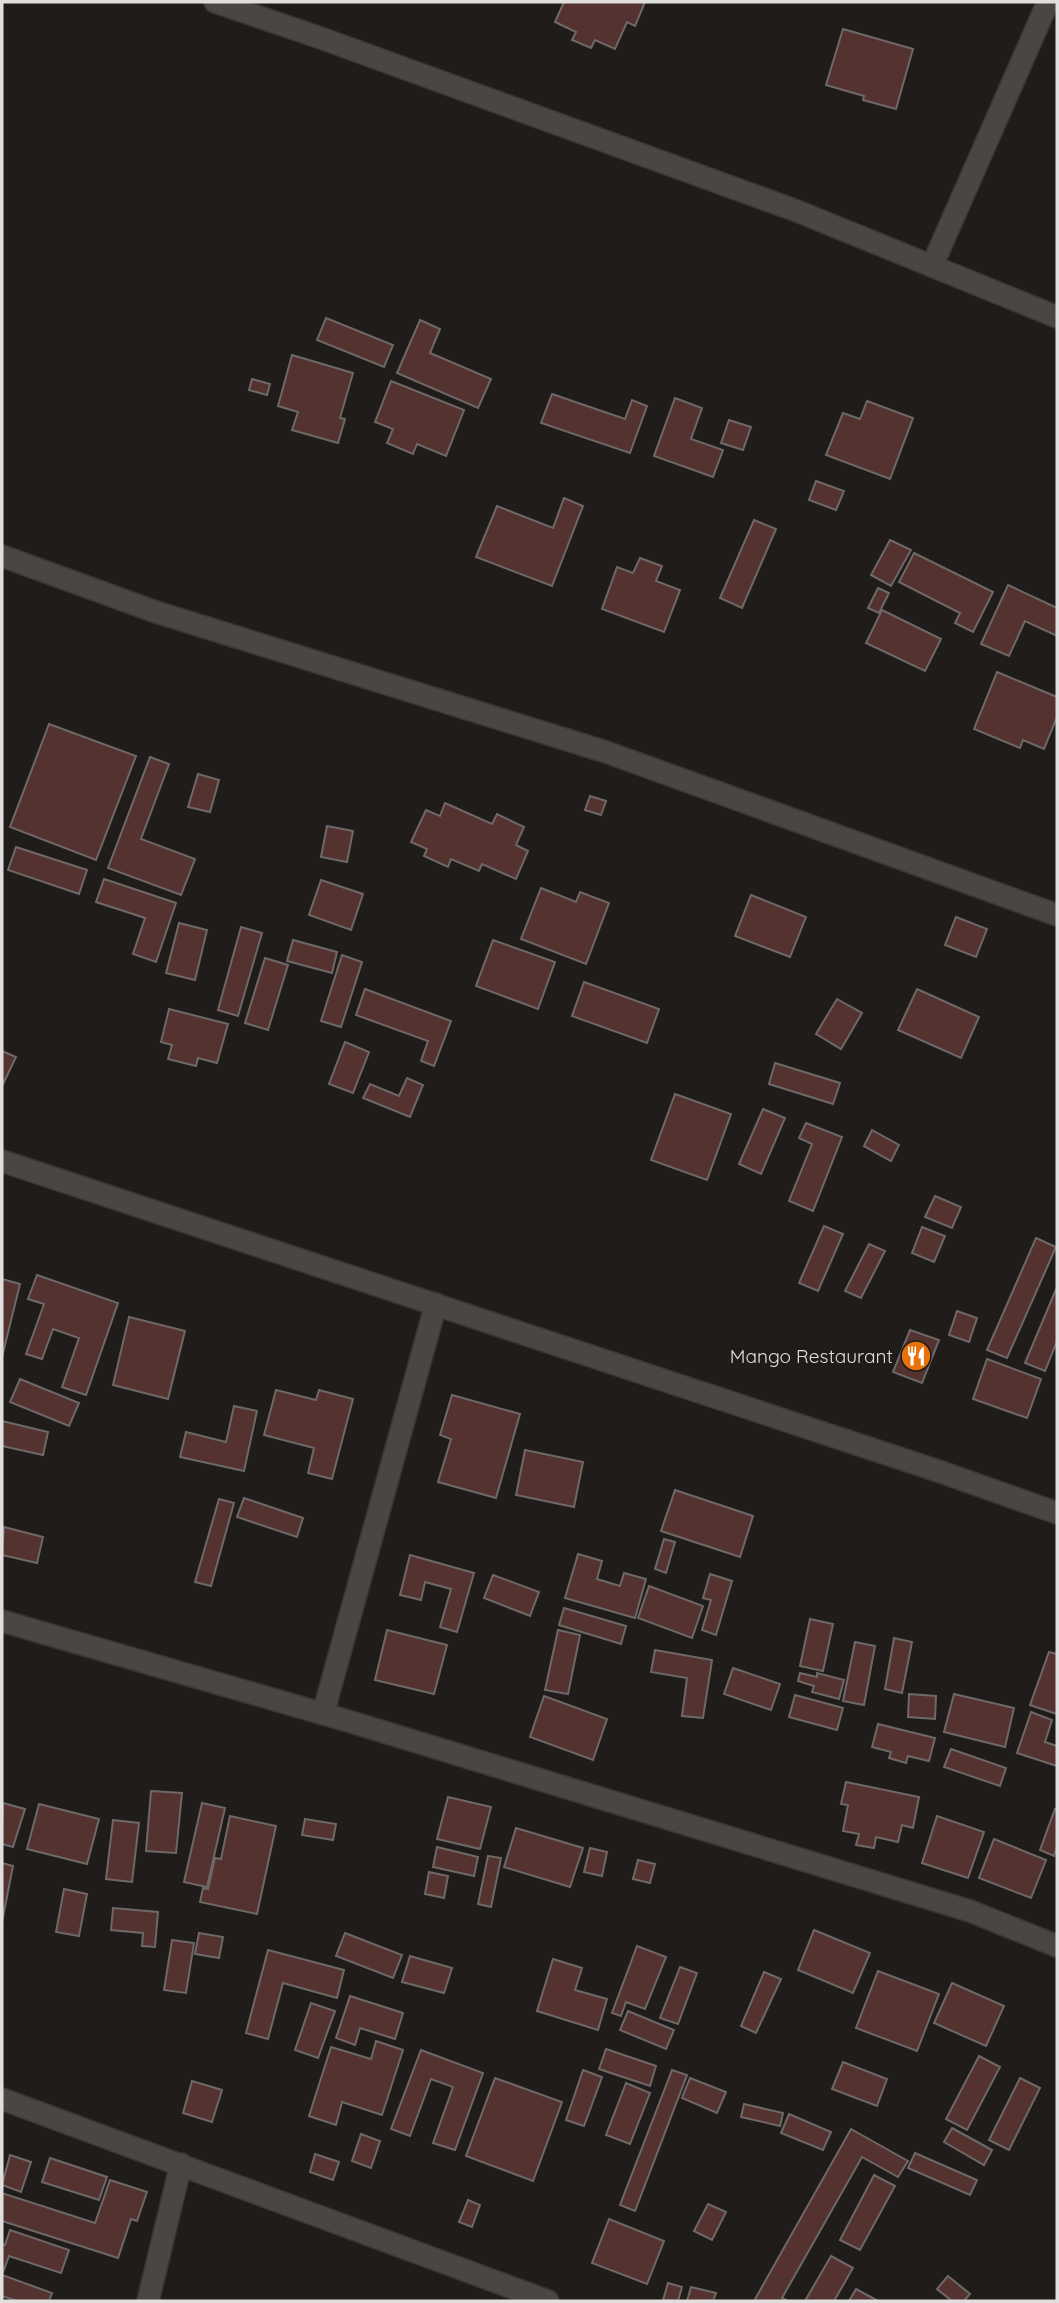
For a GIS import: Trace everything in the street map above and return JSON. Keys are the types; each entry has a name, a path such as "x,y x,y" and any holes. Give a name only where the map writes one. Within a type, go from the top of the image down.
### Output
{"street":[{"path":"215,2 797,211 1057,317"},
{"path":"932,266 1048,2"},
{"path":"2,556 156,612 606,752 1057,915"},
{"path":"2,1161 942,1472 1057,1513"},
{"path":"323,1714 436,1304"},
{"path":"2,1621 323,1714 956,1907 1057,1946"},
{"path":"2,2099 548,2301"},
{"path":"148,2301 181,2164"}],"building":[{"path":"564,2 645,2 635,26 627,22 615,49 595,40 591,48 572,40 576,32 555,22"},
{"path":"843,29 913,49 896,109 863,100 864,96 826,85"},
{"path":"326,318 393,345 384,367 317,340"},
{"path":"420,320 440,329 430,353 491,379 478,408 397,373"},
{"path":"292,355 353,373 340,418 345,419 338,443 292,430 298,412 278,406"},
{"path":"252,379 270,384 267,395 249,390"},
{"path":"391,381 464,410 446,456 417,444 413,454 387,443 393,429 375,422"},
{"path":"552,394 625,419 632,400 647,406 630,453 541,423"},
{"path":"675,398 702,408 691,439 723,450 713,477 654,456"},
{"path":"867,401 913,418 890,479 826,455 843,413 860,419"},
{"path":"729,420 751,427 743,450 721,443"},
{"path":"816,481 844,491 836,510 809,500"},
{"path":"564,498 583,506 552,586 476,557 497,506 553,528"},
{"path":"754,520 776,529 742,608 720,598"},
{"path":"890,540 911,550 891,586 871,575"},
{"path":"914,553 993,592 973,632 955,623 960,613 899,582"},
{"path":"640,558 662,566 656,581 680,590 664,632 602,609 617,567 633,573"},
{"path":"1008,585 1057,608 1057,636 1025,621 1009,656 981,644"},
{"path":"878,588 889,593 879,613 868,608"},
{"path":"882,610 941,639 925,671 866,643"},
{"path":"997,672 1057,697 1057,717 1044,749 1023,740 1020,748 974,729"},
{"path":"49,724 136,756 96,860 10,827"},
{"path":"150,757 169,764 141,839 195,859 181,895 108,868"},
{"path":"198,774 219,780 210,812 188,807"},
{"path":"590,796 606,801 601,815 585,810"},
{"path":"445,803 492,824 497,814 524,827 516,845 528,851 516,879 482,864 479,871 451,859 448,867 424,856 427,849 411,842 426,810 440,816"},
{"path":"327,826 353,831 347,862 321,857"},
{"path":"16,847 87,870 79,894 8,870"},
{"path":"104,879 176,903 156,962 133,954 145,918 96,902"},
{"path":"321,880 363,894 351,930 309,915"},
{"path":"541,888 576,902 580,892 609,903 586,964 521,939"},
{"path":"751,895 806,917 790,957 735,936"},
{"path":"956,917 987,929 976,957 945,945"},
{"path":"179,923 207,930 195,980 166,973"},
{"path":"241,927 262,933 238,1016 218,1010"},
{"path":"293,940 337,952 332,973 287,961"},
{"path":"493,940 555,962 538,1009 476,986"},
{"path":"342,955 362,962 341,1027 321,1021"},
{"path":"265,958 288,965 268,1030 245,1023"},
{"path":"584,982 659,1009 647,1043 572,1016"},
{"path":"365,989 451,1021 434,1066 421,1061 428,1041 356,1015"},
{"path":"917,989 979,1017 961,1058 898,1030"},
{"path":"837,999 862,1013 841,1049 816,1034"},
{"path":"169,1009 228,1024 217,1063 198,1058 196,1066 168,1059 172,1045 161,1042"},
{"path":"345,1042 369,1052 353,1093 329,1084"},
{"path":"2,1051 16,1057 3,1084 2,1083"},
{"path":"775,1063 840,1083 833,1104 769,1084"},
{"path":"407,1078 423,1085 410,1117 363,1098 370,1084 399,1096"},
{"path":"675,1094 731,1114 707,1180 651,1160"},
{"path":"763,1109 785,1118 761,1174 739,1164"},
{"path":"806,1123 842,1137 813,1211 789,1201 812,1144 799,1138"},
{"path":"872,1130 899,1145 891,1161 864,1146"},
{"path":"935,1196 961,1207 952,1228 925,1217"},
{"path":"824,1226 843,1234 818,1291 799,1283"},
{"path":"922,1227 945,1236 934,1262 912,1253"},
{"path":"1036,1238 1056,1247 1007,1358 987,1350"},
{"path":"869,1244 885,1251 861,1298 845,1291"},
{"path":"37,1275 118,1303 86,1395 62,1387 79,1338 53,1329 42,1359 26,1354 44,1304 28,1299"},
{"path":"2,1279 20,1284 2,1357"},
{"path":"1057,1287 1057,1341 1045,1371 1025,1363"},
{"path":"957,1311 977,1318 969,1342 949,1335"},
{"path":"129,1317 185,1331 168,1399 113,1385"},
{"name":"Mango Restaurant","path":"910,1330 939,1340 922,1383 893,1372"},
{"path":"987,1359 1041,1379 1027,1418 973,1399"},
{"path":"20,1379 79,1403 69,1426 10,1402"},
{"path":"276,1390 316,1400 319,1390 353,1399 332,1479 308,1473 314,1448 264,1435"},
{"path":"452,1395 520,1414 496,1498 438,1482 451,1439 440,1435"},
{"path":"234,1406 257,1411 244,1471 180,1457 186,1432 226,1442"},
{"path":"2,1421 48,1432 43,1455 2,1446"},
{"path":"525,1450 583,1462 574,1507 516,1495"},
{"path":"675,1490 753,1516 740,1557 661,1531"},
{"path":"244,1498 303,1518 297,1537 237,1517"},
{"path":"219,1499 234,1503 211,1586 195,1582"},
{"path":"4,1527 43,1537 37,1563 2,1555"},
{"path":"664,1539 675,1542 666,1573 655,1569"},
{"path":"578,1554 602,1561 597,1579 620,1586 624,1573 646,1579 635,1618 565,1598"},
{"path":"410,1555 474,1573 457,1632 440,1627 451,1589 425,1582 421,1600 400,1595"},
{"path":"710,1574 732,1581 716,1635 702,1630 711,1600 703,1598"},
{"path":"493,1575 539,1592 530,1616 484,1598"},
{"path":"649,1586 703,1606 692,1638 638,1618"},
{"path":"564,1608 626,1626 621,1644 559,1625"},
{"path":"810,1619 833,1624 823,1671 800,1666"},
{"path":"387,1630 447,1645 434,1694 375,1680"},
{"path":"558,1630 580,1635 568,1694 545,1690"},
{"path":"894,1638 912,1642 902,1693 885,1689"},
{"path":"855,1642 875,1646 864,1705 843,1701"},
{"path":"655,1650 712,1660 703,1718 682,1716 687,1678 651,1672"},
{"path":"1049,1652 1057,1654 1057,1714 1030,1705"},
{"path":"733,1668 780,1684 771,1710 724,1694"},
{"path":"800,1673 817,1677 817,1673 844,1680 839,1699 812,1692 814,1686 798,1681"},
{"path":"909,1694 936,1696 935,1719 908,1717"},
{"path":"954,1694 1014,1708 1005,1747 944,1732"},
{"path":"795,1695 843,1708 837,1730 789,1717"},
{"path":"544,1696 607,1719 593,1760 530,1737"},
{"path":"1031,1712 1052,1720 1045,1742 1057,1746 1057,1766 1017,1753"},
{"path":"878,1724 935,1738 929,1761 908,1756 906,1763 889,1758 891,1752 872,1747"},
{"path":"951,1749 1006,1768 1000,1786 944,1767"},
{"path":"846,1782 919,1797 913,1828 902,1825 898,1842 876,1837 874,1848 856,1845 859,1834 843,1831 848,1805 841,1804"},
{"path":"151,1791 182,1793 176,1853 146,1851"},
{"path":"448,1797 491,1807 480,1849 437,1839"},
{"path":"3,1803 25,1809 13,1847 2,1844"},
{"path":"202,1803 225,1808 207,1887 184,1882"},
{"path":"39,1804 99,1819 87,1864 27,1849"},
{"path":"1055,1809 1057,1847 1054,1856 1040,1850"},
{"path":"230,1816 276,1826 257,1914 200,1902 203,1888 208,1889 215,1858 221,1859"},
{"path":"937,1816 984,1832 968,1878 922,1863"},
{"path":"305,1819 336,1824 333,1840 302,1835"},
{"path":"113,1820 139,1823 132,1882 106,1879"},
{"path":"516,1828 583,1848 570,1887 504,1867"},
{"path":"994,1839 1046,1860 1031,1898 979,1878"},
{"path":"437,1847 478,1857 474,1876 433,1867"},
{"path":"590,1848 607,1852 602,1876 584,1872"},
{"path":"488,1856 501,1858 491,1907 478,1904"},
{"path":"638,1860 655,1864 650,1883 633,1879"},
{"path":"2,1863 13,1866 2,1922"},
{"path":"429,1872 448,1876 444,1898 425,1894"},
{"path":"64,1889 87,1894 79,1936 56,1932"},
{"path":"113,1908 158,1912 155,1947 142,1946 143,1933 111,1930"},
{"path":"814,1930 870,1953 853,1993 798,1970"},
{"path":"199,1933 223,1937 219,1958 195,1954"},
{"path":"345,1933 402,1955 393,1978 336,1956"},
{"path":"172,1940 194,1943 186,1993 164,1990"},
{"path":"637,1946 666,1957 645,2009 626,2002 621,2016 612,2013"},
{"path":"268,1950 344,1970 337,1998 283,1983 268,2039 246,2033"},
{"path":"410,1956 452,1968 444,1993 402,1982"},
{"path":"553,1959 582,1968 575,1990 607,1999 598,2030 537,2011"},
{"path":"680,1967 697,1973 678,2024 660,2018"},
{"path":"878,1971 939,1994 917,2051 856,2028"},
{"path":"764,1972 781,1979 756,2033 741,2026"},
{"path":"952,1983 1004,2006 986,2046 934,2023"},
{"path":"350,1996 403,2013 395,2039 360,2028 355,2045 336,2038"},
{"path":"311,2003 335,2011 318,2058 295,2050"},
{"path":"628,2011 674,2030 666,2049 620,2030"},
{"path":"376,2041 403,2050 382,2115 342,2102 336,2125 309,2116 331,2047 371,2059"},
{"path":"606,2049 656,2066 650,2086 599,2069"},
{"path":"421,2050 483,2073 455,2150 433,2143 453,2087 431,2079 410,2136 391,2129"},
{"path":"979,2056 1000,2067 967,2130 946,2119"},
{"path":"843,2062 887,2079 877,2106 832,2089"},
{"path":"583,2070 602,2077 584,2126 566,2120"},
{"path":"672,2070 687,2075 635,2211 620,2205"},
{"path":"495,2078 562,2102 533,2181 466,2156"},
{"path":"690,2078 726,2092 717,2113 682,2098"},
{"path":"1020,2078 1040,2088 1009,2150 989,2140"},
{"path":"192,2081 222,2090 212,2122 183,2113"},
{"path":"626,2083 650,2093 630,2144 606,2135"},
{"path":"744,2104 783,2113 780,2126 741,2117"},
{"path":"789,2114 831,2132 823,2150 781,2133"},
{"path":"952,2128 992,2150 984,2165 944,2142"},
{"path":"851,2129 908,2161 898,2177 862,2157 782,2298 788,2301 754,2301"},
{"path":"361,2134 380,2141 371,2168 352,2161"},
{"path":"915,2153 977,2180 970,2195 908,2168"},
{"path":"315,2154 339,2162 333,2180 310,2172"},
{"path":"10,2155 31,2162 21,2192 2,2185"},
{"path":"50,2158 107,2177 99,2200 42,2182"},
{"path":"874,2175 895,2186 860,2250 840,2240"},
{"path":"110,2180 147,2192 137,2221 131,2219 118,2258 2,2221 2,2193 95,2223"},
{"path":"468,2200 480,2205 472,2227 459,2222"},
{"path":"708,2204 726,2212 712,2240 694,2231"},
{"path":"609,2219 664,2241 647,2284 592,2263"},
{"path":"10,2230 69,2250 61,2273 9,2256 2,2275 2,2244 5,2245"},
{"path":"831,2256 853,2268 834,2301 805,2301"},
{"path":"2,2275 52,2293 49,2301 17,2301 2,2296"},
{"path":"948,2276 970,2294 964,2301 952,2301 937,2289"},
{"path":"668,2283 682,2287 678,2301 663,2300"},
{"path":"691,2287 716,2293 713,2301 687,2301"},
{"path":"856,2289 878,2301 849,2301"}],"place":[{"name":"Mango Restaurant","path":"916,1356"}]}
